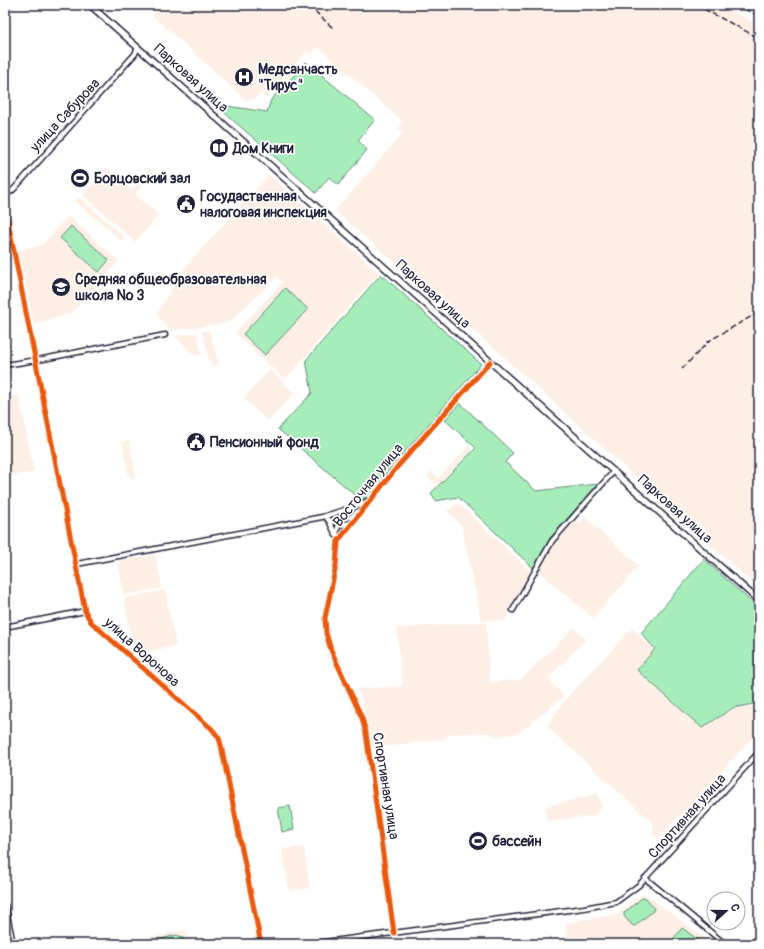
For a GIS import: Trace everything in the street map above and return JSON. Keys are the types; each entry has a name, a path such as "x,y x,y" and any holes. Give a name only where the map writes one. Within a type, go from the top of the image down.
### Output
{"main road":[{"name":"Парковая улица","path":"90,5 759,601"}],"street":[{"name":"улица Сабурова","path":"6,197 106,88 135,54 138,47"},
{"name":"улица Воронова","path":"5,206 85,610 91,622 212,730 219,738 261,944"},
{"path":"5,365 165,335"},
{"name":"Восточная улица","path":"331,650 326,633 325,618 336,565 338,541 371,498 490,362"},
{"path":"513,610 552,541 614,471"},
{"path":"336,535 338,524 343,516 371,498"},
{"name":"Восточная улица","path":"77,564 322,517 358,506"},
{"path":"331,513 343,516 348,524"},
{"path":"347,530 348,524 358,515"},
{"path":"322,517 338,524 348,524"},
{"path":"327,519 338,541"},
{"path":"5,627 85,610"},
{"name":"Спортивная улица","path":"331,650 362,718 366,733 394,933"},
{"name":"Спортивная улица","path":"308,944 601,906 619,900 645,878 759,752"},
{"path":"645,878 725,944"},
{"path":"5,905 13,944"}],"shaded area":[{"path":"162,5 721,5 759,25 759,589 494,348 335,211 403,133 398,129 403,122 318,47 311,55 306,51 266,98 260,93 256,98 246,100 153,16"},
{"path":"107,168 131,190 150,168 154,172 135,194 159,215 135,242 83,195"},
{"path":"269,175 379,273 285,380 235,333 283,282 277,277 228,323 169,331 157,314 180,273"},
{"path":"79,197 125,237 121,241 75,201"},
{"name":"Средняя общеобразовательная школа № 3","path":"68,216 119,261 72,313 34,325 19,250 42,245"},
{"path":"209,330 219,364 211,366 202,332"},
{"path":"197,333 202,354 195,356 175,336"},
{"path":"270,370 295,393 268,421 243,398"},
{"path":"19,395 34,472 5,477 5,398"},
{"path":"129,440 136,476 129,478 122,442"},
{"path":"469,446 473,449 437,486 427,476 431,471 438,478"},
{"path":"458,503 531,572 505,621 481,620 462,526 447,511"},
{"path":"585,517 639,566 593,618 539,572 547,549 574,519 580,523"},
{"path":"156,554 162,588 124,595 118,561"},
{"path":"165,590 176,646 134,654 124,598"},
{"path":"486,622 490,682 520,680 574,628 586,639 548,679 564,696 519,733 498,737 489,733 451,734 444,739 373,748 362,700 357,689 402,686 397,628"},
{"path":"632,628 654,649 637,670 702,728 734,709 759,705 759,731 658,839 653,835 654,824 547,727 565,700"},
{"path":"598,793 602,807 593,816 547,821 545,807"},
{"path":"304,847 310,888 289,891 282,849"},
{"path":"644,893 709,941 707,944 568,944 565,923 618,914"},
{"path":"186,930 189,944 114,944"}],"green space":[{"path":"306,62 375,120 358,140 367,150 338,185 329,177 316,193 218,107 220,105 267,112 271,100"},
{"path":"71,226 109,260 99,272 60,238"},
{"path":"381,274 481,364 362,501 278,429 312,393 306,360"},
{"path":"285,288 308,309 265,355 243,334"},
{"path":"460,403 513,453 505,462 536,491 598,484 550,538 533,568 458,497 436,501 431,493 476,448 445,420"},
{"path":"704,559 759,609 759,703 733,708 702,728 637,670 655,649 641,633"},
{"path":"290,806 294,829 282,832 278,808"},
{"path":"642,898 646,898 654,908 653,911 635,926 632,925 624,916 624,913"},
{"path":"682,928 701,942 699,944 669,944"},
{"path":"177,935 182,937 185,944 153,944 156,940"}],"railway":[{"path":"308,5 334,29"},
{"path":"696,5 759,38"},
{"path":"737,5 759,16"},
{"path":"682,369 709,341 759,312"}],"cycle path":[{"path":"5,206 85,611 91,622 212,729 219,738 261,944"},
{"path":"394,933 366,733 362,718 331,650 326,633 325,618 336,565 338,541 398,466 490,362"}],"place":[{"name":"Медсанчасть \"Тирус\"","path":"244,77"},
{"name":"Дом Книги","path":"219,148"},
{"name":"Борцовский зал","path":"80,178"},
{"name":"Госудаственная налоговая инспекция","path":"186,204"},
{"name":"Средняя общеобразовательная школа № 3","path":"61,287"},
{"name":"Пенсионный фонд","path":"196,442"},
{"name":"бассейн","path":"478,841"}]}
